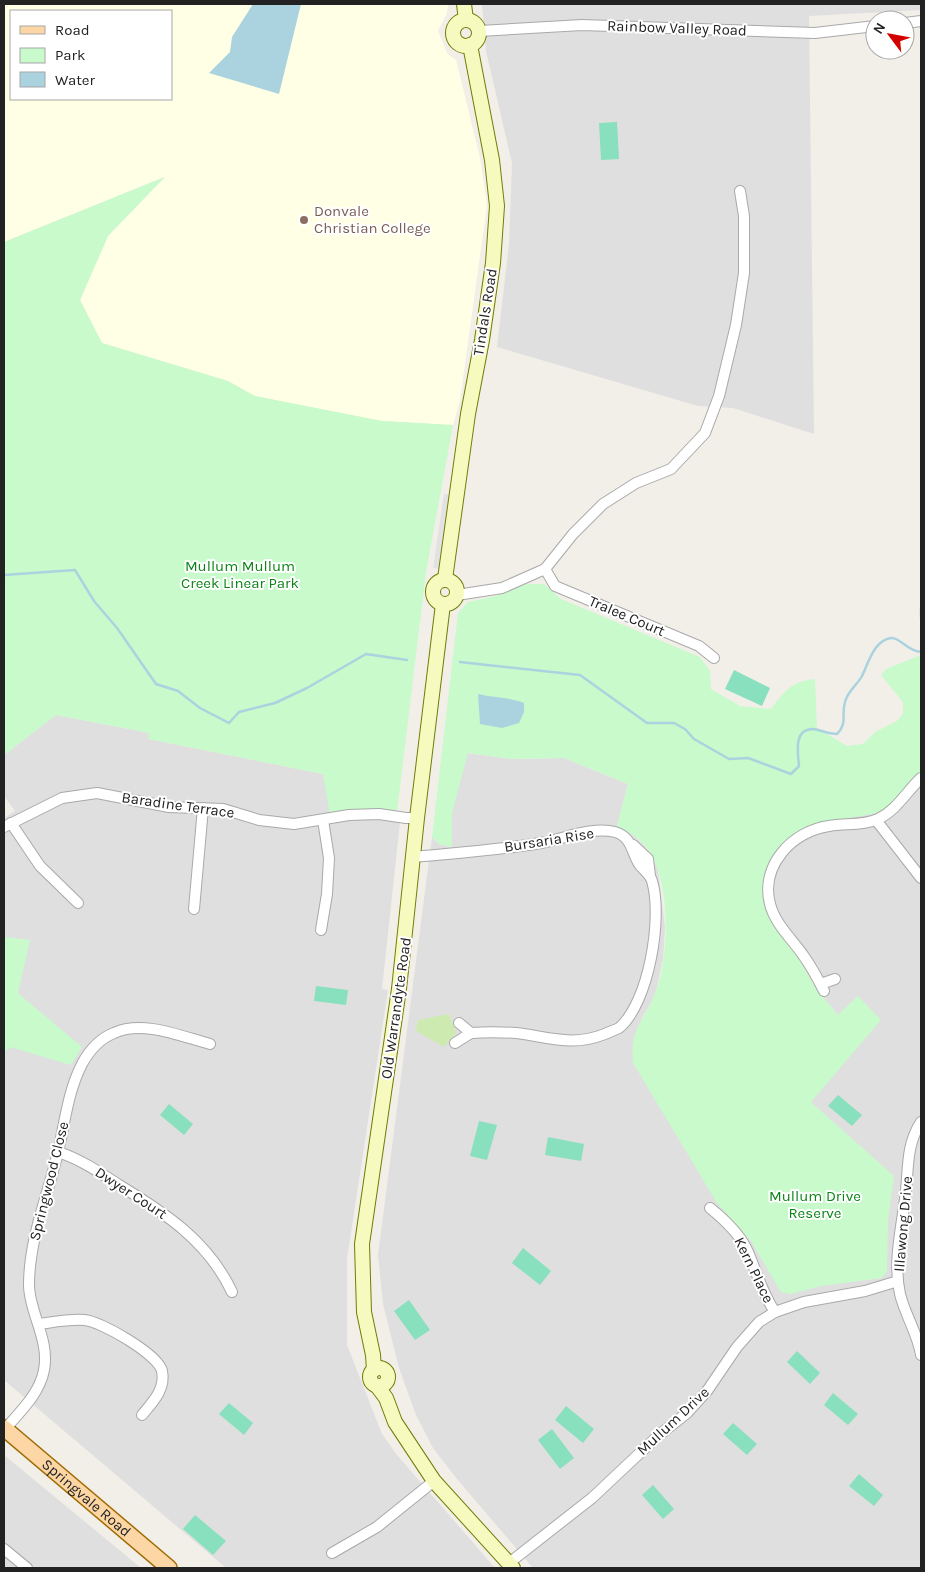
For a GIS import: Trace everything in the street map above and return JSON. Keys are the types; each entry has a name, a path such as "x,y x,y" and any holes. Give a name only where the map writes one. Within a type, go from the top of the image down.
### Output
{"main road":[{"path":"464,4 466,20"},
{"path":"466,20 473,22 479,32 477,40 470,45 461,45 453,35 458,23 466,20"},
{"name":"Tindals Road","path":"445,579 468,414 482,340 493,263 497,206 492,160 470,45"},
{"path":"445,579 455,585 457,595 450,603 443,604 436,601 432,591 438,582 445,579"},
{"name":"Old Warrandyte Road","path":"443,604 417,818 399,989 362,1244 364,1312 373,1354 395,1422 434,1481 511,1566"},
{"name":"Springvale Road","path":"4,1428 169,1568"}],"street":[{"name":"Rainbow Valley Road","path":"479,32 582,24 815,33 865,27"},
{"path":"457,595 502,588 545,569 572,534 603,504 636,483 671,469 705,433 719,396 736,325 744,273 744,216 740,191"},
{"name":"Tralee Court","path":"545,569 555,586 698,646 714,658"},
{"path":"835,979 822,988 805,957 774,915 769,893 773,868 785,848 805,833 828,826 876,820 891,811 921,778"},
{"name":"Baradine Terrace","path":"7,825 62,798 97,793 169,807 223,809 259,820 294,824 349,815 379,814 417,818"},
{"path":"194,909 203,808"},
{"path":"320,930 329,858 323,820"},
{"path":"876,820 907,856 921,878"},
{"path":"7,825 40,866 78,903"},
{"name":"Bursaria Rise","path":"413,857 540,843 600,831 623,835 631,842 639,864 650,876 656,908 652,956 645,983 632,1009 619,1028 598,1036 576,1041 553,1041 517,1034 471,1033"},
{"path":"454,1043 471,1033 459,1023"},
{"name":"Springwood Close","path":"4,1428 31,1398 44,1371 45,1358 39,1324 29,1286 32,1251 75,1079 83,1062 96,1044 114,1033 128,1029 156,1030 210,1044"},
{"name":"Illawong Drive","path":"921,1122 911,1142 908,1158 906,1197 897,1258 898,1281 904,1307 921,1355"},
{"name":"Dwyer Court","path":"58,1152 77,1158 161,1210 210,1255 225,1275 232,1292"},
{"name":"Kern Place","path":"710,1208 727,1223 741,1240 748,1252 760,1286 775,1312"},
{"name":"Mullum Drive","path":"511,1566 592,1498 659,1434 687,1413 707,1391 747,1334 759,1322 775,1312 804,1302 865,1291 898,1281"},
{"path":"39,1324 86,1320 104,1325 155,1359 162,1370 162,1384 156,1399 142,1415"},
{"path":"332,1553 377,1527 434,1481"},
{"path":"4,1549 27,1568"}],"shaded area":[{"name":"Donvale Christian College","path":"4,4 448,4 447,13 438,31 447,53 456,60 480,158 487,205 460,400 453,425 382,421 254,396 228,381 102,343 80,300 108,236 164,177 4,242"},
{"path":"482,4 921,4 921,10 865,10 865,13 809,16 814,434 733,408 698,406 497,347 509,244 512,163 486,51"},
{"path":"444,494 451,495 440,569 433,568"},
{"path":"56,715 150,733 149,739 323,774 397,812 400,822 382,989 388,990 347,1259 347,1345 382,1434 397,1455 495,1568 226,1568 4,1380 4,818 15,811 4,796 4,755"},
{"path":"467,753 511,759 564,758 628,784 617,826 630,832 645,846 658,869 665,928 663,959 655,996 641,1020 702,1176 717,1202 838,1015 816,989 793,949 775,926 766,909 764,877 772,859 798,832 814,824 896,801 915,776 921,772 921,1568 533,1568 433,1448 416,1415 399,1368 383,1304 378,1255 432,837 439,844 452,847 452,813"},
{"path":"4,1455 141,1568 4,1568"}],"green space":[{"path":"617,122 619,159 601,160 599,123"},
{"name":"Mullum Mullum Creek Linear Park","path":"165,177 108,236 80,300 102,343 228,381 255,396 382,421 453,425 426,572 397,812 330,815 323,774 148,739 149,733 56,715 4,755 4,242"},
{"name":"Mullum Drive Reserve","path":"527,584 544,584 561,599 700,657 710,671 711,689 740,706 771,709 789,688 800,682 815,679 817,728 847,746 863,744 875,732 897,721 903,714 903,702 881,675 886,669 921,655 921,772 915,776 896,801 878,813 814,824 798,832 772,859 764,877 766,909 775,926 793,949 816,989 838,1015 858,996 881,1020 811,1102 894,1176 888,1220 887,1271 882,1278 821,1286 791,1294 781,1292 751,1241 717,1203 633,1063 635,1034 650,1006 659,980 663,962 666,919 660,877 654,860 639,840 617,826 628,784 564,758 511,759 468,753 452,813 452,847 439,844 432,837 458,613 468,602 496,596"},
{"path":"734,670 770,688 762,706 725,689"},
{"path":"4,937 30,940 18,993 82,1047 71,1065 10,1047 4,1053"},
{"path":"316,986 348,990 346,1005 314,1001"},
{"path":"449,1014 456,1033 444,1047 416,1031 418,1020"},
{"path":"838,1095 862,1115 852,1126 828,1106"},
{"path":"169,1104 193,1124 184,1135 160,1115"},
{"path":"479,1121 497,1125 487,1160 470,1156"},
{"path":"548,1137 584,1144 581,1161 545,1155"},
{"path":"523,1248 551,1271 540,1285 512,1263"},
{"path":"409,1300 430,1330 415,1340 394,1311"},
{"path":"797,1351 820,1373 810,1384 787,1362"},
{"path":"833,1393 858,1414 848,1425 824,1405"},
{"path":"229,1403 253,1423 244,1435 219,1414"},
{"path":"566,1406 594,1429 583,1443 555,1420"},
{"path":"733,1423 757,1444 747,1455 723,1434"},
{"path":"552,1429 574,1458 560,1469 538,1440"},
{"path":"859,1474 883,1495 874,1506 849,1486"},
{"path":"653,1485 674,1509 663,1519 642,1495"},
{"path":"195,1515 226,1541 213,1555 183,1529"}],"water":[{"path":"253,4 301,4 279,94 209,73 230,52 232,37"},
{"path":"478,694 524,703 524,712 519,723 502,728 480,724"}],"waterway":[{"path":"4,575 75,570 94,601 117,628 156,684 178,691 200,708 229,723 239,712 275,703 307,688 366,654 407,660"},
{"path":"921,608 921,617"},
{"path":"460,662 580,675 647,723 674,723 685,729 694,739 729,759 748,758 791,774 799,766 798,743 802,733 813,729 837,734 840,730 846,698 862,676 872,653 880,643 894,638 921,652"}],"place":[{"name":"Donvale Christian College","path":"304,220"}]}
